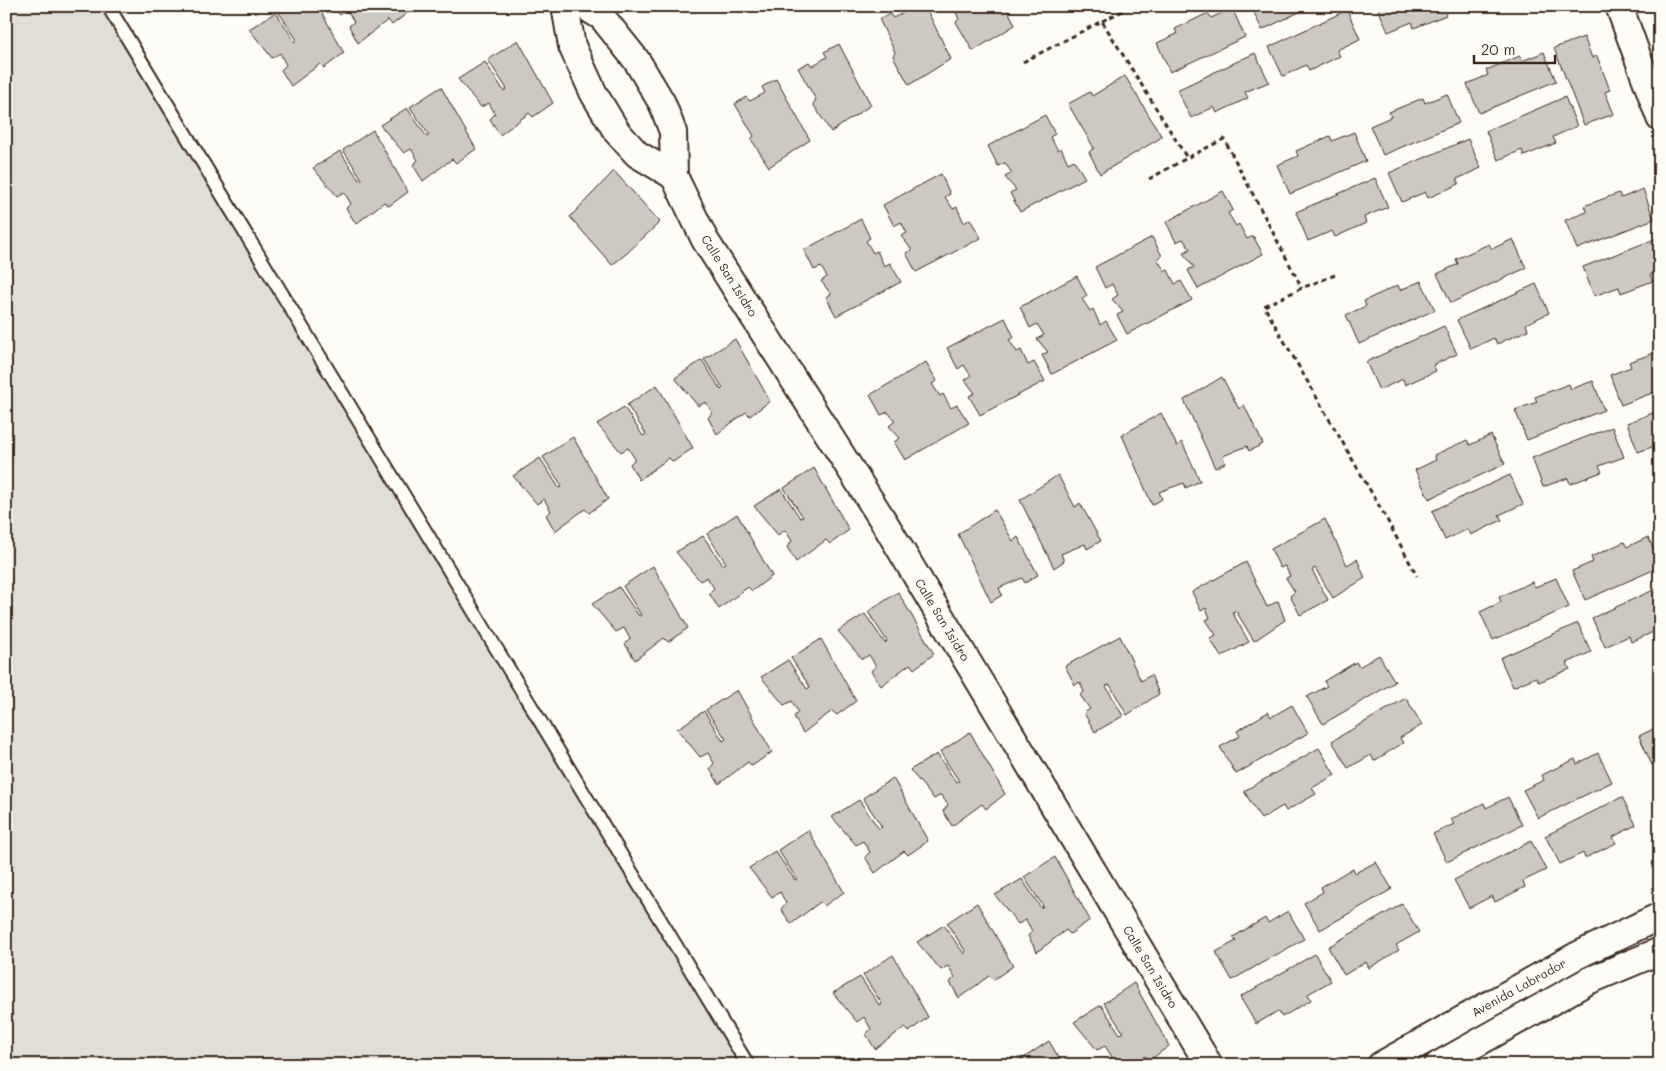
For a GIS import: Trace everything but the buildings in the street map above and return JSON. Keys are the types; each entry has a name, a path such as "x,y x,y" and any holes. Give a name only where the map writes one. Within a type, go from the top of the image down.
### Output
{"street":[{"path":"565,6 572,46 594,94 617,132 637,154 674,176"},
{"name":"Calle San Isidro","path":"584,6 602,17 637,61 662,103 673,132 674,176 705,240 884,522 1209,1065"},
{"path":"1619,6 1660,118"},
{"name":"Avenida Labrador","path":"1398,1061 1576,956 1660,916"},
{"path":"1438,1065 1588,981 1660,951"}],"lane":[{"path":"108,6 748,1065"}],"path":[{"path":"1023,62 1134,6"},
{"path":"1102,21 1187,158"},
{"path":"1149,179 1224,139 1302,288"},
{"path":"1335,275 1264,306 1385,516 1417,576"}],"shaded area":[{"path":"6,6 108,6 748,1065 6,1065"}]}
